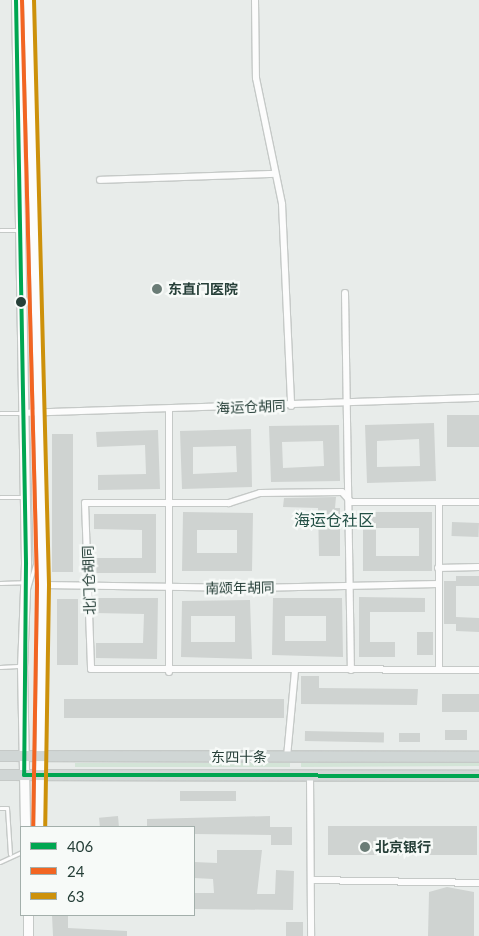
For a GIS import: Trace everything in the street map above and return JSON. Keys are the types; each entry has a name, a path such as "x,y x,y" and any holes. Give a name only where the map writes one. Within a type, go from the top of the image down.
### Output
{"main road":[{"path":"16,0 21,230 30,413 43,585 44,756 40,776 39,826"},
{"path":"26,826 22,666 25,497 30,413 28,0"},
{"name":"东四十条","path":"0,756 479,757"},
{"name":"东四十条","path":"0,775 479,776"},
{"path":"28,916 28,936"}],"street":[{"path":"255,0 256,78 274,174 282,204 291,406"},
{"path":"100,180 274,174"},
{"path":"345,293 350,403 353,585 351,670"},
{"name":"海运仓胡同","path":"30,413 291,406 479,398"},
{"path":"169,409 169,672"},
{"name":"北门仓胡同","path":"479,502 351,502 342,492 260,493 229,502 85,502 90,587 91,669 169,672 479,670"},
{"path":"439,503 439,670"},
{"path":"438,568 479,567"},
{"name":"南颂年胡同","path":"43,585 169,588 438,584"},
{"path":"287,757 295,671"},
{"path":"310,776 310,936"},
{"path":"310,880 479,883"}],"lane":[{"path":"22,0 30,413 35,564 23,598"},
{"path":"0,230 21,230"},
{"path":"0,413 30,413"},
{"path":"0,497 25,497"},
{"path":"0,583 24,582"},
{"path":"0,667 22,666"},
{"path":"0,808 7,808 10,854"},
{"path":"0,862 10,854 20,852"}],"green space":[{"path":"75,763 290,763 290,767 75,767"},
{"path":"301,763 479,763 479,766 301,767"}],"building":[{"path":"447,415 479,415 479,447 447,447"},
{"path":"434,423 436,481 367,483 365,425","holes":["419,439 420,466 377,467 377,441"]},
{"path":"339,425 340,481 271,482 269,426","holes":["323,441 324,466 283,468 282,442"]},
{"path":"251,429 252,487 182,489 180,431","holes":["236,446 237,472 193,474 193,447"]},
{"path":"158,430 160,489 98,490 98,475 146,474 145,445 97,447 96,432"},
{"path":"52,434 73,434 73,572 52,572"},
{"path":"336,497 335,508 340,508 340,556 319,556 318,508 283,507 284,498"},
{"path":"183,512 253,513 252,571 182,571","holes":["197,530 237,530 237,553 197,553"]},
{"path":"363,512 432,512 432,571 363,571","holes":["376,528 419,528 419,556 376,556"]},
{"path":"94,514 156,514 156,573 94,573 94,558 142,558 142,530 94,529"},
{"path":"452,522 479,523 478,537 452,536"},
{"path":"456,576 479,576 479,586 456,586"},
{"path":"444,581 456,581 456,617 479,618 479,632 456,631 456,624 444,624"},
{"path":"359,597 425,598 425,612 370,612 370,642 395,642 395,657 359,657"},
{"path":"96,598 158,598 157,659 96,658 96,643 143,643 144,614 95,613"},
{"path":"273,598 342,598 343,657 272,655","holes":["285,616 326,616 326,641 285,641"]},
{"path":"57,599 78,599 78,665 57,665"},
{"path":"250,600 252,659 181,657 182,601","holes":["191,616 235,616 235,642 191,642"]},
{"path":"417,632 433,632 433,655 417,655"},
{"path":"301,676 319,676 319,688 418,689 417,705 301,704"},
{"path":"442,694 479,694 479,712 442,712"},
{"path":"64,699 284,699 284,718 64,718"},
{"path":"445,730 467,730 467,740 445,740"},
{"path":"305,731 384,732 384,742 305,741"},
{"path":"399,733 420,733 420,742 399,742"},
{"path":"180,791 236,791 236,801 180,801"},
{"path":"118,816 119,826 100,826 99,818"},
{"path":"270,816 270,827 292,827 292,845 271,845 271,835 195,834 195,826 147,826 147,819"},
{"path":"328,826 477,826 477,855 328,855"},
{"path":"217,850 262,850 257,894 275,894 276,870 294,871 293,910 195,909 195,893 214,893 213,879 195,878 195,862 217,863"},
{"path":"447,887 474,892 474,936 428,936 429,892"},
{"path":"52,916 68,916 68,928 127,931 127,936 53,936"},
{"path":"286,922 303,922 303,936 286,936"}],"transit line":[{"name":"406","path":"16,0 26,564 24,775 479,776"},
{"name":"24","path":"22,0 37,585 33,826"},
{"name":"63","path":"34,0 49,585 45,826"}],"place":[{"name":"东直门医院","path":"157,289"},
{"name":"北京银行","path":"365,847"}],"district":[{"name":"海运仓社区","path":"334,520"}]}
